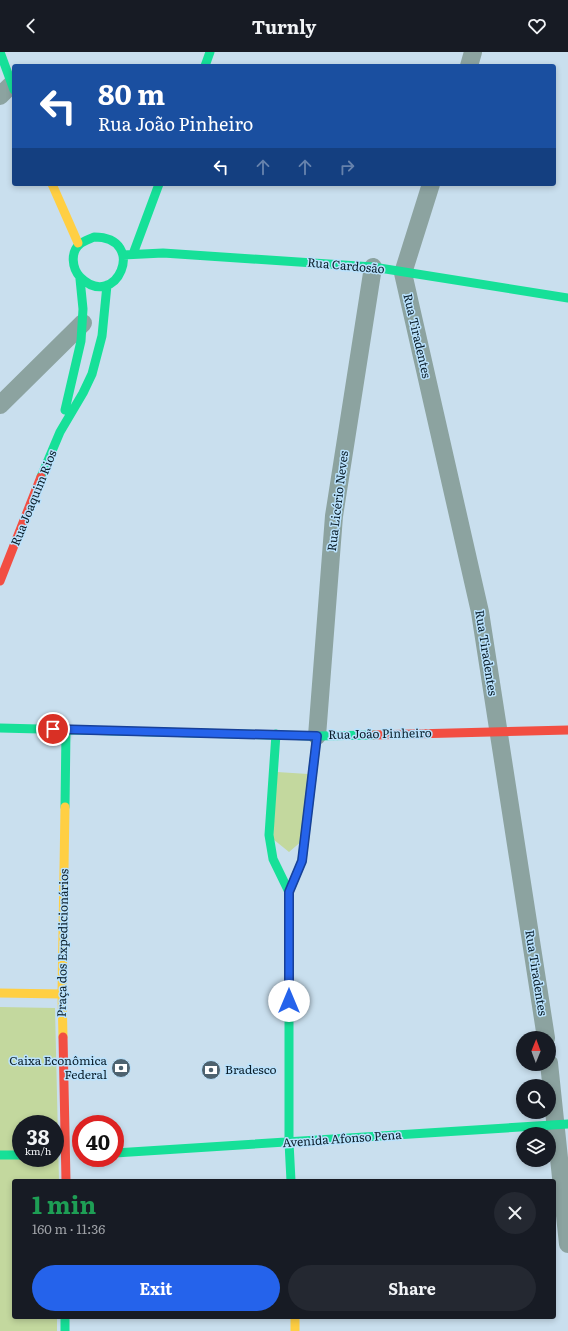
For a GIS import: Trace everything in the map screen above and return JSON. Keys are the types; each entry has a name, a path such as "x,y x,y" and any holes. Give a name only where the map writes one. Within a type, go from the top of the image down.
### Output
{"main road":[{"path":"0,52 8,90"},
{"path":"206,64 210,52"},
{"path":"53,186 78,244"},
{"path":"133,254 158,186"},
{"path":"103,237 111,240 118,246 123,255 123,267 121,273 113,282 107,285 98,287 88,285 80,279 74,269 74,253 78,244 86,239 103,237"},
{"name":"Rua Cardosão","path":"123,255 163,253 373,267 568,298"},
{"name":"Rua Joaquim Rios","path":"58,438 81,341 83,309 80,279"},
{"name":"Rua Joaquim Rios","path":"0,581 58,438 87,386 101,341 107,310 107,285"},
{"name":"Rua João Pinheiro","path":"0,728 317,736 568,730"},
{"name":"Praça dos Expedicionários","path":"66,730 62,994 70,1156 66,1179"},
{"path":"276,734 269,835 273,859 289,892"},
{"path":"291,1179 289,1142 289,892 302,861 317,736"},
{"path":"0,993 62,994"},
{"name":"Avenida Afonso Pena","path":"124,1152 562,1124"},
{"path":"0,1155 12,1155"},
{"path":"64,1156 70,1156"},
{"path":"65,1319 65,1331"},
{"path":"295,1319 295,1331"}],"street":[{"path":"470,64 473,52"},
{"path":"403,272 430,186"},
{"name":"Rua Licério Neves","path":"317,736 334,516 373,267"},
{"name":"Rua Tiradentes","path":"403,272 480,612 545,1031"},
{"path":"0,405 83,323"},
{"path":"551,1071 562,1124 568,1244"}],"green space":[{"path":"277,772 308,774 303,840 289,852 273,839"},
{"path":"0,1007 55,1008 57,1115 12,1115 12,1167 59,1167 59,1179 12,1179 12,1319 57,1319 57,1331 0,1331"}],"traffic: fast":[{"path":"0,52 12,85"},
{"path":"206,64 210,52"},
{"path":"133,254 158,186"},
{"path":"94,237 111,240 120,248 123,259 121,270 115,280 105,286 93,286 80,277 74,265 73,256 77,247 94,237"},
{"path":"123,255 163,253 373,267 568,298"},
{"path":"65,410 81,341 83,309 80,279"},
{"path":"41,477 60,432 83,393 92,374 102,336 107,285"},
{"path":"0,728 317,736 374,735"},
{"path":"65,807 66,730"},
{"path":"276,734 269,835 273,859 289,892"},
{"path":"291,1179 289,1142 289,892 302,861 317,736"},
{"path":"124,1152 568,1124"},
{"path":"0,1155 12,1155"},
{"path":"65,1319 65,1331"}],"traffic: slow":[{"path":"53,186 78,243"},
{"path":"63,1037 62,994 65,807"},
{"path":"0,993 62,994"},
{"path":"295,1319 295,1331"}],"traffic: jam":[{"path":"0,581 41,477"},
{"path":"374,735 568,730"},
{"path":"63,1037 66,1179"}],"place":[{"name":"Caixa Econômica Federal","path":"121,1068"},
{"name":"Bradesco","path":"211,1070"}],"route":[{"path":"53,729 290,734 317,736 302,861 289,892 289,1001"}]}
